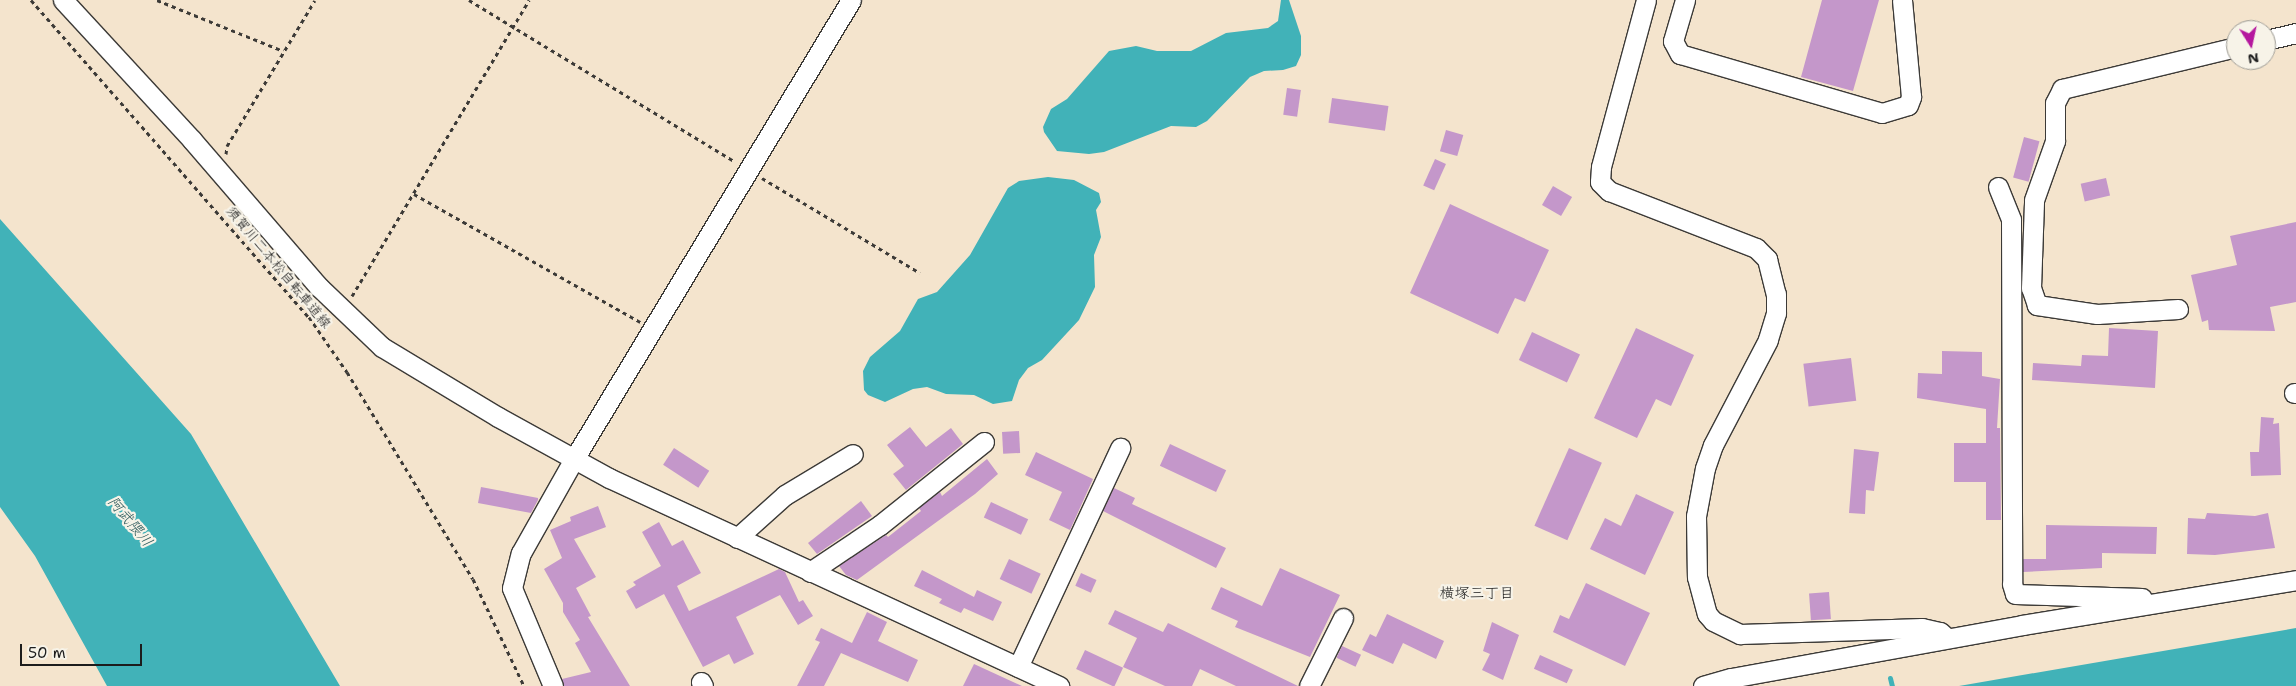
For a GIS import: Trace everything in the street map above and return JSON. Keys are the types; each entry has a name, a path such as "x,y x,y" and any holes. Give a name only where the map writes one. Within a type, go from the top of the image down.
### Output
{"street":[{"path":"63,0 342,310 382,347 498,417 574,459 737,538 1059,686"},
{"path":"553,686 512,588 521,553 574,459 654,330 851,0"},
{"path":"1685,0 1673,41 1680,54 1882,113 1908,105 1911,97 1902,0"},
{"path":"1644,1 1602,167 1600,182 1609,191 1756,248 1766,259 1774,279 1776,313 1768,340 1713,446 1705,468 1696,516 1697,577 1708,614 1717,623 1740,634 1922,628 1940,632 1947,638"},
{"path":"2276,38 2296,33"},
{"path":"2178,309 2097,314 2037,305 2031,288 2034,200 2055,141 2055,103 2062,89 2226,49"},
{"path":"1998,187 2011,220 2012,574 2015,594 2180,599"},
{"path":"810,572 880,525 984,442"},
{"path":"1018,667 1120,448"},
{"path":"737,538 785,496 853,454"},
{"path":"1703,686 1731,678 1947,638 2296,580"},
{"path":"1309,686 1343,618"}],"path":[{"name":"須賀川二本松自転車道線","path":"31,0 309,317 347,372 473,579 524,686"},
{"path":"158,0 283,50"},
{"path":"227,160 227,146 283,50 315,0"},
{"path":"469,0 920,273"},
{"path":"342,310 414,194 529,0"},
{"path":"414,194 654,330"}],"water":[{"path":"1281,0 1289,0 1301,36 1301,55 1296,66 1283,70 1264,71 1250,77 1207,121 1196,127 1171,126 1104,152 1089,154 1057,151 1044,132 1043,127 1051,109 1067,99 1109,51 1136,46 1157,51 1191,51 1226,33 1268,28 1278,21"},
{"path":"1048,177 1074,180 1099,193 1101,202 1096,210 1101,237 1094,255 1095,287 1079,320 1042,360 1028,368 1019,380 1012,401 993,404 974,395 946,394 927,387 913,389 885,402 868,395 864,390 863,371 870,357 900,331 918,299 937,292 970,255 1008,188 1019,181"},
{"name":"阿武隈川","path":"0,219 191,434 340,686 107,686 35,556 0,507"},
{"path":"2296,628 2296,686 1959,686"}],"building":[{"path":"1822,0 1879,0 1853,91 1801,77"},
{"path":"1287,88 1301,90 1297,117 1283,115"},
{"path":"1332,98 1388,106 1385,131 1329,123"},
{"path":"1446,130 1463,135 1457,156 1440,151"},
{"path":"2024,137 2039,141 2029,182 2013,178"},
{"path":"1435,159 1446,164 1434,190 1423,185"},
{"path":"2106,178 2110,196 2085,201 2081,184"},
{"path":"1553,186 1572,197 1561,216 1542,205"},
{"path":"1450,204 1549,250 1525,302 1515,298 1498,334 1410,293"},
{"path":"2296,222 2296,302 2270,307 2275,331 2209,330 2208,320 2202,322 2191,275 2237,265 2230,236"},
{"path":"1636,328 1694,355 1671,406 1656,399 1637,438 1594,418"},
{"path":"2109,328 2158,331 2155,388 2032,380 2033,363 2081,366 2082,355 2108,356"},
{"path":"1532,332 1580,354 1567,382 1519,360"},
{"path":"1942,351 1982,352 1982,376 2000,379 1997,428 2000,428 2001,520 1986,520 1986,482 1954,482 1954,443 1986,443 1986,409 1917,398 1918,373 1942,374"},
{"path":"1851,358 1856,401 1809,407 1803,364"},
{"path":"2261,417 2274,418 2273,424 2279,423 2281,475 2251,476 2250,452 2259,452"},
{"path":"910,427 926,447 951,428 963,444 906,490 893,474 904,466 887,445"},
{"path":"1019,431 1020,453 1003,454 1002,432"},
{"path":"1170,444 1226,470 1216,492 1160,466"},
{"path":"674,448 709,471 698,488 663,465"},
{"path":"1569,448 1602,463 1567,540 1534,526"},
{"path":"1854,449 1879,452 1874,491 1866,490 1865,514 1849,513"},
{"path":"1036,452 1093,479 1070,530 1049,520 1062,492 1025,475"},
{"path":"987,459 998,474 975,494 857,580 846,575 839,566 886,535 888,537 921,511 919,508 940,492 942,496"},
{"path":"481,487 538,498 538,500 531,513 478,503"},
{"path":"1114,488 1135,498 1132,504 1226,548 1216,568 1103,511"},
{"path":"1636,494 1674,512 1645,575 1590,549 1605,518 1621,526"},
{"path":"861,501 872,516 817,554 808,543"},
{"path":"991,502 1028,519 1021,535 984,517"},
{"path":"598,506 606,527 574,539 596,577 576,588 591,616 588,617 630,686 564,686 562,679 591,672 575,643 580,640 563,612 563,603 544,569 562,558 550,530 571,521 570,517"},
{"path":"2207,513 2255,516 2268,513 2275,548 2215,555 2187,554 2188,518 2205,519"},
{"path":"659,522 672,546 683,540 701,573 677,586 689,611 779,569 785,572 799,602 803,600 813,616 798,625 780,595 736,617 754,654 734,664 729,654 703,667 664,594 636,609 626,591 636,585 633,582 661,566 642,532"},
{"path":"2046,525 2157,527 2156,554 2102,553 2102,568 2023,572 2023,559 2046,559"},
{"path":"1009,559 1041,574 1031,594 1000,579"},
{"path":"1280,568 1340,595 1310,657 1235,627 1238,621 1211,609 1221,587 1262,606"},
{"path":"922,570 974,597 977,590 1002,602 993,621 964,608 961,613 939,603 942,599 914,586"},
{"path":"1081,573 1097,580 1091,593 1075,586"},
{"path":"1586,583 1650,613 1625,666 1553,632 1560,615 1569,619"},
{"path":"1829,592 1831,619 1811,620 1809,593"},
{"path":"1115,610 1163,632 1168,623 1298,686 1236,686 1200,669 1192,686 1165,686 1123,667 1137,638 1108,624"},
{"path":"867,612 887,622 878,641 918,660 908,682 841,653 824,686 797,686 820,642 815,640 821,628 852,643"},
{"path":"1387,614 1444,641 1436,659 1403,643 1393,664 1362,650 1370,634 1376,637"},
{"path":"1492,622 1519,635 1503,680 1482,670 1490,654 1483,651"},
{"path":"1342,646 1361,655 1356,667 1337,658"},
{"path":"1085,650 1123,668 1115,686 1076,669"},
{"path":"1540,655 1573,670 1567,683 1534,669"},
{"path":"974,664 1022,686 963,686"}],"waterway":[{"path":"1890,678 1892,686"}],"district":[{"name":"横塚三丁目","path":"1477,594"}]}
